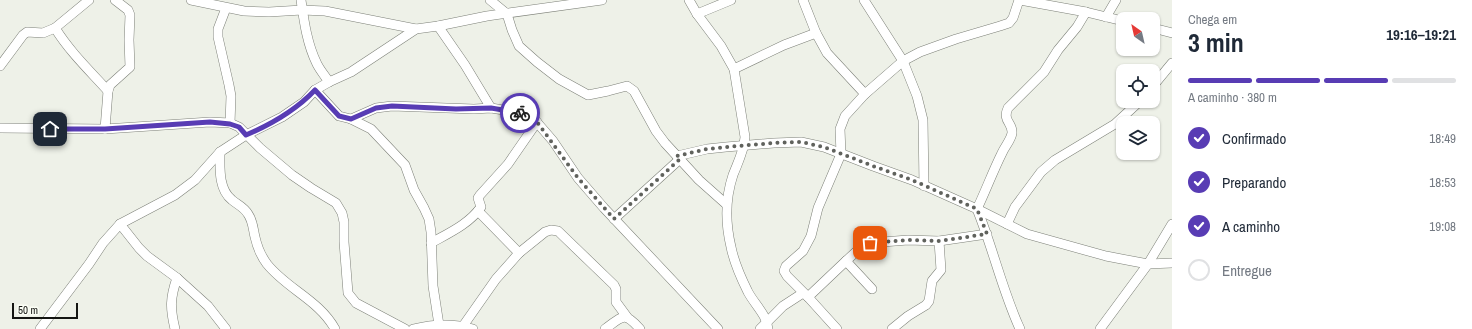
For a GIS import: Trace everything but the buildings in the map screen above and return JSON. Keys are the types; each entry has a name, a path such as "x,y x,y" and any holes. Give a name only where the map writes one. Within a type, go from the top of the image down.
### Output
{"street":[{"path":"0,66 22,35 27,32 43,33 55,28 89,0"},
{"path":"105,129 108,91 110,85 130,67 130,15 128,10 115,0"},
{"path":"191,0 226,8 269,12 302,10 341,13 396,26 416,29 487,16 602,0"},
{"path":"220,0 226,8"},
{"path":"301,0 311,50 317,64 329,82"},
{"path":"490,0 507,14 519,46 559,79 588,95 627,86 631,88 665,144 679,157 699,180 726,204"},
{"path":"689,0 697,14 721,46 734,69 744,131 744,146 733,176 726,204 727,225 731,248 741,277 768,326"},
{"path":"697,14 731,0"},
{"path":"803,0 816,33 827,53 865,94"},
{"path":"864,0 903,62 921,110 924,186"},
{"path":"837,329 784,271 786,266 803,250 808,243 818,208 841,154 840,129 845,116 865,94 903,62 920,52 956,38 1009,23 1013,18 1020,0 1086,12 1116,19"},
{"path":"1106,17 1116,0"},
{"path":"226,8 218,29 218,37 231,96 230,124"},
{"path":"1020,329 1003,286 987,234 977,209 1002,152 1012,135 1012,130 1006,119 1008,108 1044,72 1058,50 1077,27 1086,12"},
{"path":"438,26 465,65 491,108"},
{"path":"55,28 65,44 78,60 108,91"},
{"path":"40,329 103,243 120,224 165,200 187,186 195,180 220,152 246,135 282,117 304,102 315,90 351,72 416,29"},
{"path":"1160,30 1172,33"},
{"path":"734,69 784,45 816,33"},
{"path":"1160,78 1172,63"},
{"path":"315,90 339,116 351,119 371,129 405,165 414,190 429,219 433,286 439,324"},
{"path":"351,119 376,108 392,106 456,109 491,108 522,113 534,119 578,178 614,219 718,329"},
{"path":"1007,224 1015,207 1041,172 1055,160 1115,124 1132,108"},
{"path":"0,128 105,129 210,122 230,124 239,127 246,135 292,174 311,188 336,203 342,213 344,222 348,293 356,303 405,329"},
{"path":"431,243 458,228 482,207 478,198 508,164 537,122"},
{"path":"614,219 679,157 707,149 801,142 824,147 924,186 977,209 1027,234 1106,256 1148,264 1172,263"},
{"path":"220,152 220,173 226,194 243,207 252,219 259,251 267,264 291,286 311,300 325,314 335,329"},
{"path":"478,211 519,253"},
{"path":"120,224 147,256 177,278 208,306 226,329"},
{"path":"1100,329 1148,264 1172,224"},
{"path":"458,327 519,253 544,232 551,230 558,231 614,284 616,289 616,302 627,317 630,318 640,329"},
{"path":"760,329 768,326 783,306 805,295 859,249 870,243 908,240 939,241 987,234"},
{"path":"892,329 908,316 926,305 929,301 932,281 941,270 939,241"},
{"path":"846,261 872,289"},
{"path":"175,329 171,304 172,292 177,278"},
{"path":"605,329 621,318 627,317"},
{"path":"413,329 439,324 474,329"}],"way so far":[{"path":"520,113 534,119 537,122 578,178 614,219 680,159 677,156 707,149 801,142 824,147 912,180 977,209 987,234 939,241 908,240 870,243"}],"route":[{"path":"50,129 105,129 210,122 230,124 239,127 246,135 282,117 304,102 315,90 339,116 351,119 376,108 392,106 456,109 491,108 520,113"}]}
